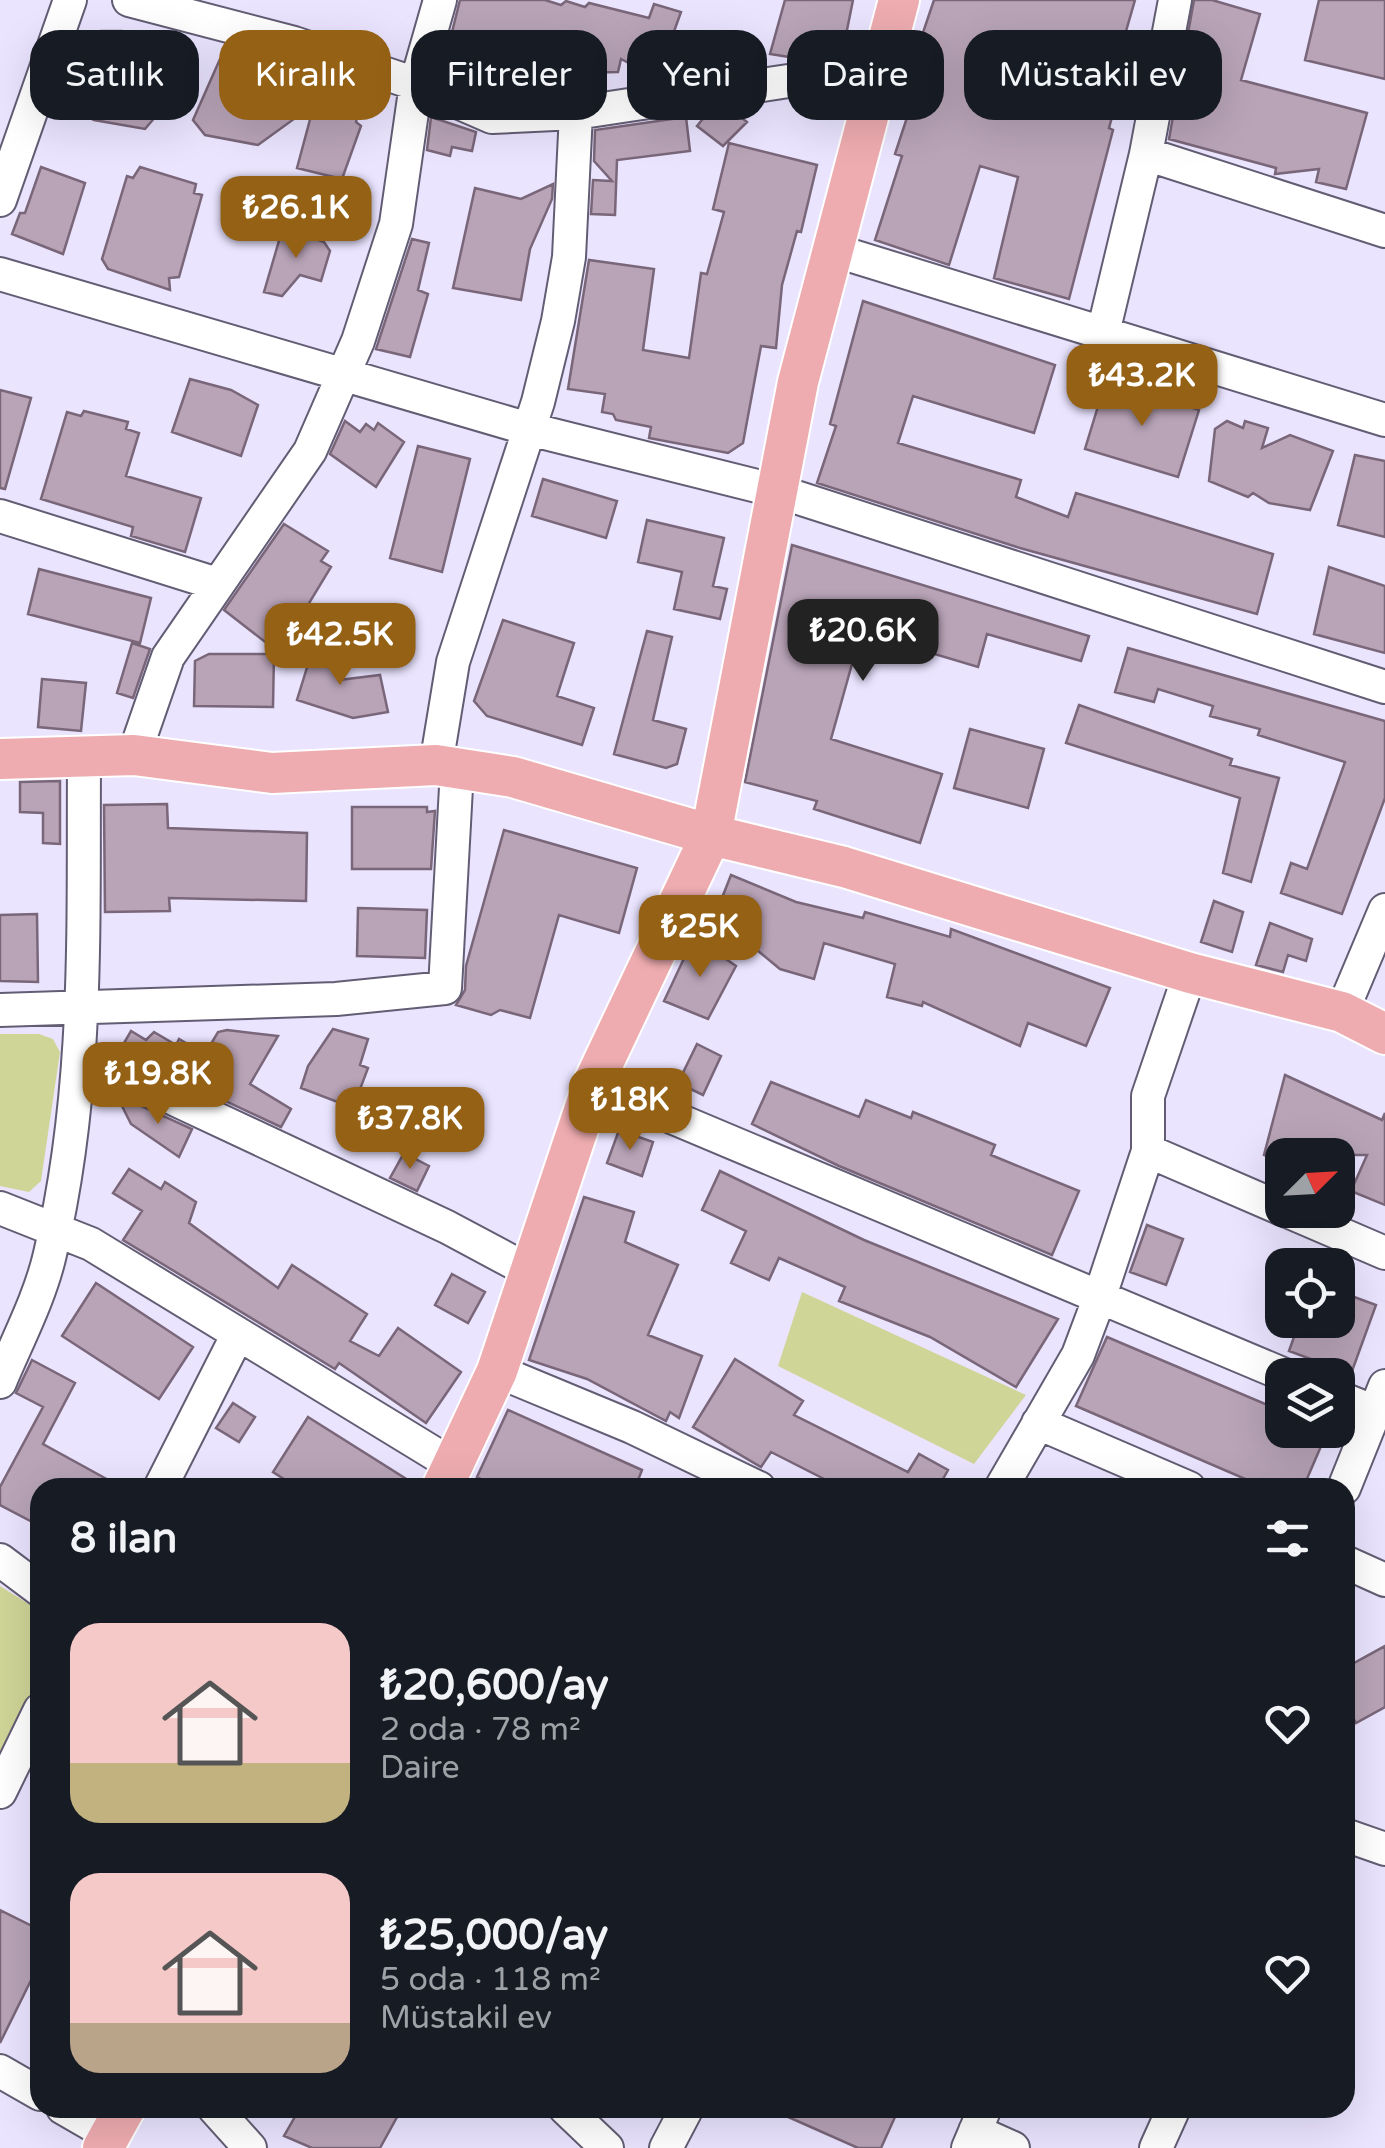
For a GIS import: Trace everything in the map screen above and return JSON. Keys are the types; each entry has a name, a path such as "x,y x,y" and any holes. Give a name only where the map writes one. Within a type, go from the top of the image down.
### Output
{"main road":[{"path":"891,30 899,0"},
{"path":"448,1476 497,1371 533,1273 593,1084 711,835 798,382 867,120"},
{"path":"0,759 134,756 272,773 446,767 513,777 711,835 844,867 1190,973 1342,1012 1385,1034"}],"street":[{"path":"0,200 70,0"},
{"path":"129,0 294,43 411,82"},
{"path":"431,30 440,0"},
{"path":"1103,333 1146,154 1175,0"},
{"path":"607,107 787,81"},
{"path":"134,756 168,657 310,451 344,374 396,224 411,119"},
{"path":"0,1010 336,999 445,988 446,767 453,662 529,429 558,322 570,257 576,120"},
{"path":"1146,154 1385,231"},
{"path":"832,250 1385,420"},
{"path":"0,274 529,429 777,492 1385,687"},
{"path":"0,516 217,584"},
{"path":"0,1382 44,1276 80,1069 84,1010 84,760"},
{"path":"1342,1012 1385,910"},
{"path":"1007,1478 1078,1355 1099,1299 1148,1151 1148,1096 1190,973"},
{"path":"80,1069 125,1076 447,1227 533,1273"},
{"path":"593,1084 1265,1367"},
{"path":"1148,1151 1265,1202"},
{"path":"0,1208 55,1228 123,1262 448,1476"},
{"path":"1326,1228 1385,1253"},
{"path":"165,1478 238,1336"},
{"path":"497,1371 632,1427 738,1478"},
{"path":"1348,1478 1380,1399 1355,1397"},
{"path":"1038,1423 1166,1478"},
{"path":"0,1560 30,1582"},
{"path":"1355,1566 1385,1580"},
{"path":"0,1792 30,1730"},
{"path":"1355,1837 1383,1843"},
{"path":"0,2071 30,2088"},
{"path":"86,2118 113,2130"},
{"path":"223,2118 250,2148"},
{"path":"576,2118 607,2148"},
{"path":"666,2148 681,2118"},
{"path":"1156,2148 1170,2118"},
{"path":"976,2129 1013,2148"}],"green space":[{"path":"0,1034 39,1034 53,1039 60,1052 41,1181 29,1192 0,1186"},
{"path":"802,1292 1026,1395 974,1464 778,1366"},
{"path":"0,1586 30,1605 30,1707 0,1767"}],"building":[{"path":"460,0 545,0 561,5 566,1 585,7 589,3 649,18 654,4 681,12 675,30 627,30 627,62 621,59 618,72 607,72 607,30 452,30"},
{"path":"785,0 853,0 847,30 787,30 787,57 770,54"},
{"path":"934,0 1135,0 1126,30 964,30 964,120 1111,120 1109,128 1113,130 1069,299 994,278 1018,177 980,166 949,265 875,240 902,156 895,154 906,120 944,120 944,30 924,30"},
{"path":"1194,0 1212,0 1260,14 1241,80 1367,113 1346,189 1316,182 1319,169 1275,174 1276,168 1169,139 1172,120 1222,120 1222,30 1189,30"},
{"path":"1319,0 1385,0 1385,79 1305,60"},
{"path":"219,61 219,120 293,120 258,145 205,135 193,120 199,120 199,106"},
{"path":"94,120 153,120 145,129"},
{"path":"310,120 356,120 361,126 342,179 297,168"},
{"path":"431,120 476,132 472,151 452,147 450,156 427,150"},
{"path":"686,120 690,151 617,160 615,215 591,214 593,180 612,181 594,161 595,130"},
{"path":"702,120 747,122 723,146 697,126"},
{"path":"729,143 817,165 801,232 797,231 782,285 776,348 761,346 743,443 728,453 649,438 651,427 616,420 613,414 602,412 605,394 568,389 589,260 654,269 643,350 689,358 701,273 707,274 724,212 713,209"},
{"path":"41,167 85,183 63,254 12,234 20,213 25,213"},
{"path":"140,167 196,184 194,193 202,195 179,277 169,278 170,290 108,269 102,259 127,176 133,178"},
{"path":"553,184 552,199 530,249 521,300 453,288 475,188 521,199"},
{"path":"283,227 324,242 330,251 321,281 300,275 282,296 264,292"},
{"path":"412,239 429,243 418,290 428,294 410,357 376,349"},
{"path":"863,301 1055,365 1034,433 913,396 898,443 1021,480 1016,497 1068,517 1076,493 1273,554 1257,614 1020,548 817,483 836,426 830,424"},
{"path":"190,379 231,390 258,405 241,456 172,432"},
{"path":"1106,380 1199,410 1178,477 1085,449"},
{"path":"0,390 31,398 5,489 0,488"},
{"path":"84,411 128,422 126,429 139,433 126,476 201,498 185,552 131,536 133,527 41,499 67,412 81,416"},
{"path":"345,421 360,432 366,424 374,430 378,423 404,442 376,487 330,454"},
{"path":"1227,421 1243,428 1245,421 1268,428 1262,448 1290,435 1333,451 1310,510 1269,503 1253,493 1248,497 1209,481 1215,429"},
{"path":"418,446 470,459 442,572 390,558"},
{"path":"1355,455 1385,461 1385,537 1338,525"},
{"path":"543,479 617,501 606,538 532,516"},
{"path":"647,520 724,538 713,586 727,589 720,619 674,609 682,572 638,562"},
{"path":"284,524 328,551 321,561 331,567 291,633 284,632 273,648 224,610"},
{"path":"792,545 1089,636 1081,661 987,634 978,667 861,632 831,739 942,774 920,843 814,809 817,801 745,782"},
{"path":"1329,567 1385,586 1385,653 1314,634"},
{"path":"39,569 151,598 140,643 28,614"},
{"path":"503,620 574,643 557,696 594,708 582,745 487,716 474,701"},
{"path":"647,631 672,637 653,720 686,729 677,764 666,768 614,754"},
{"path":"132,643 150,649 133,698 117,693"},
{"path":"314,645 344,660 339,680 380,675 388,712 353,718 297,700"},
{"path":"1128,648 1385,721 1385,798 1342,914 1281,893 1291,863 1307,869 1345,762 1258,735 1260,729 1210,716 1213,706 1158,689 1154,702 1115,692"},
{"path":"209,654 274,654 273,707 194,706 195,661"},
{"path":"42,679 86,683 81,731 38,727"},
{"path":"1079,705 1232,759 1230,765 1279,778 1251,882 1223,873 1240,798 1066,743"},
{"path":"970,729 1044,749 1028,808 954,788"},
{"path":"60,781 60,844 43,843 43,813 20,812 20,782"},
{"path":"167,804 168,828 307,833 306,901 169,898 170,911 105,912 104,805"},
{"path":"352,807 427,807 427,812 435,811 431,869 352,869"},
{"path":"504,830 637,868 619,933 559,915 530,1018 500,1010 491,1015 456,1005 465,990 466,966"},
{"path":"731,875 796,902 863,918 865,912 950,937 951,929 1110,988 1086,1046 1028,1023 1020,1046 923,1002 922,1006 887,997 895,964 824,943 814,979 780,969 734,931 739,915 724,910 720,903"},
{"path":"1214,901 1243,912 1232,952 1201,942"},
{"path":"358,908 427,910 425,958 357,956"},
{"path":"37,914 38,982 0,981 0,915"},
{"path":"1270,923 1312,939 1306,961 1288,955 1283,972 1256,965"},
{"path":"694,937 736,966 708,1019 664,1001"},
{"path":"333,1029 368,1039 360,1065 368,1068 353,1108 301,1088 308,1066"},
{"path":"131,1031 146,1040 154,1032 176,1045 179,1039 205,1054 218,1032 278,1036 250,1084 291,1109 281,1127 134,1058 117,1055"},
{"path":"697,1044 721,1056 703,1095 678,1083"},
{"path":"1285,1075 1382,1120 1385,1113 1385,1205 1355,1193 1355,1182 1367,1155 1355,1155 1355,1138 1268,1138"},
{"path":"771,1082 859,1117 866,1100 911,1118 913,1112 995,1145 991,1155 1079,1191 1052,1255 839,1166 752,1124"},
{"path":"126,1099 192,1129 179,1157 131,1124 122,1106"},
{"path":"619,1130 653,1142 642,1176 607,1163"},
{"path":"404,1153 429,1166 417,1191 390,1178"},
{"path":"129,1169 161,1189 165,1182 196,1202 189,1223 278,1288 292,1265 367,1314 350,1341 379,1356 398,1328 461,1372 426,1423 339,1363 335,1369 123,1240 142,1211 113,1193"},
{"path":"720,1171 864,1240 1058,1319 1016,1387 930,1337 839,1301 845,1287 779,1258 769,1280 731,1263 746,1231 702,1210"},
{"path":"584,1197 634,1212 625,1242 678,1265 648,1335 702,1356 679,1418 670,1412 666,1421 587,1379 529,1360"},
{"path":"1147,1225 1183,1239 1166,1285 1130,1272"},
{"path":"452,1274 485,1292 468,1323 435,1305"},
{"path":"96,1283 193,1347 159,1399 62,1336"},
{"path":"1355,1297 1376,1305 1355,1363 1355,1358 1308,1358 1289,1351 1294,1338 1355,1338"},
{"path":"1107,1337 1265,1404 1265,1448 1320,1448 1307,1478 1243,1478 1076,1406"},
{"path":"735,1359 803,1401 794,1415 908,1472 919,1454 948,1470 944,1478 822,1478 771,1452 761,1467 693,1427"},
{"path":"32,1360 75,1383 43,1444 105,1478 30,1478 30,1521 0,1505 0,1487 43,1407 16,1393"},
{"path":"233,1403 255,1417 239,1442 216,1428"},
{"path":"508,1410 642,1470 639,1478 477,1477"},
{"path":"308,1417 405,1478 282,1478 273,1472"},
{"path":"1385,1646 1385,1707 1356,1723 1355,1721 1355,1662"},
{"path":"0,1910 30,1925 30,1982 0,2043"},
{"path":"294,2118 396,2118 380,2148 312,2148 284,2136"},
{"path":"790,2118 894,2118 881,2148 858,2148"}]}
